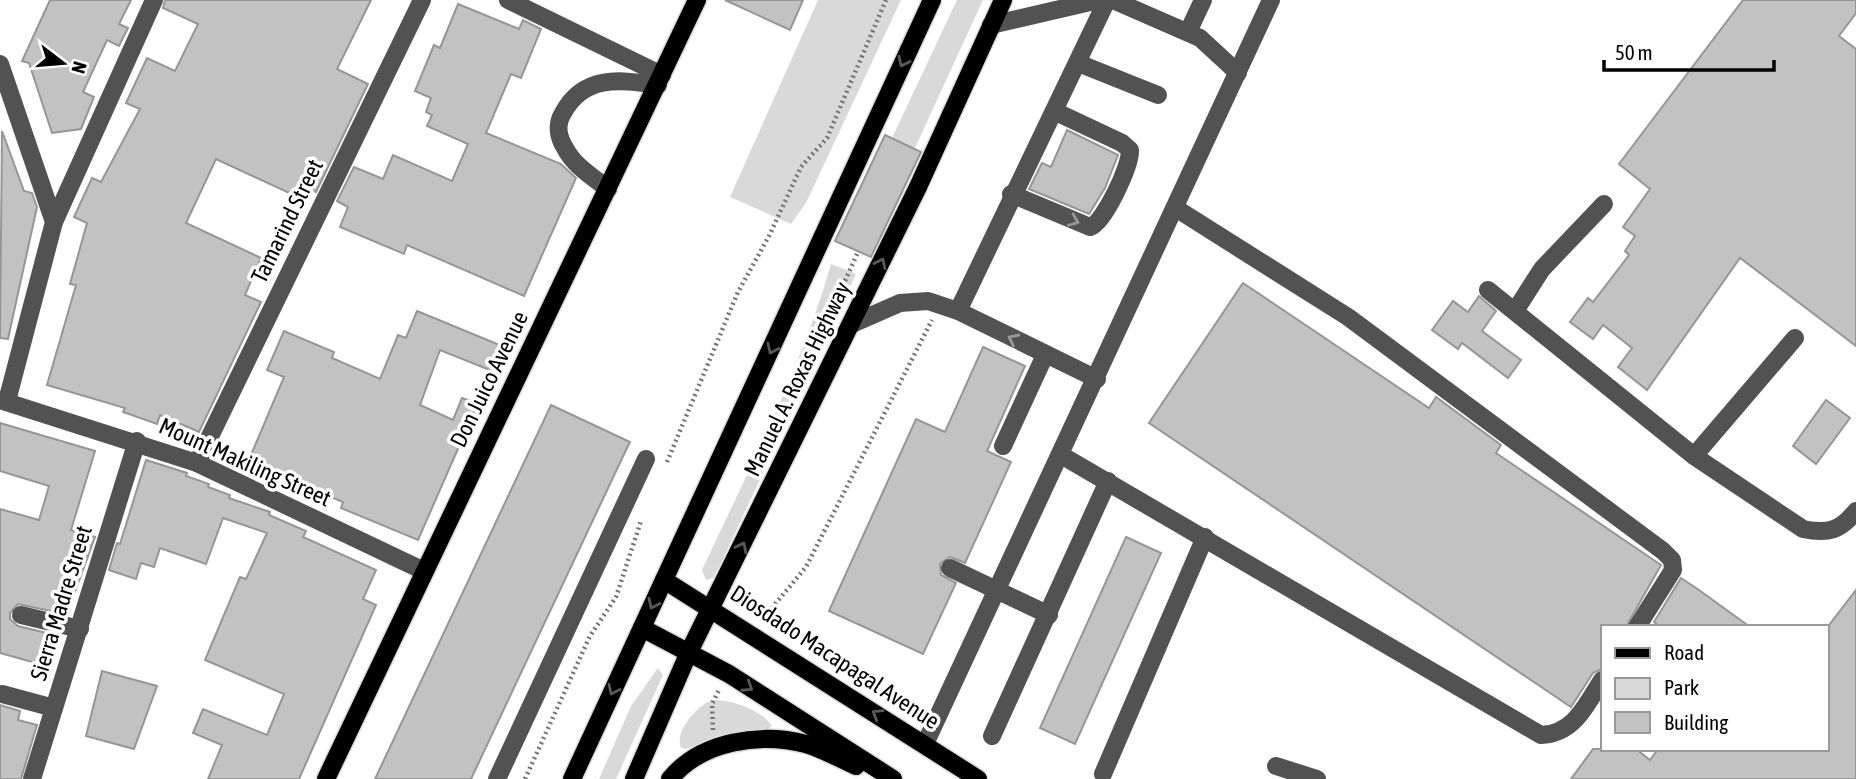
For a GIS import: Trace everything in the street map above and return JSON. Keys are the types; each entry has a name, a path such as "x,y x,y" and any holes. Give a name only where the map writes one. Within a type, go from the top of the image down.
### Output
{"main road":[{"name":"Don Juico Avenue","path":"326,779 696,0"},
{"name":"Manuel A. Roxas Highway","path":"572,779 932,0"},
{"name":"Manuel A. Roxas Highway","path":"634,779 689,652 852,324 1003,0"},
{"name":"Diosdado Macapagal Avenue","path":"664,580 978,779"},
{"path":"642,628 689,652 893,779"},
{"path":"670,779 696,755 726,744 757,739 806,744 885,779"}],"street":[{"path":"3,401 54,222 154,0"},
{"name":"Tamarind Street","path":"197,463 422,0"},
{"path":"508,0 660,80"},
{"path":"991,25 1099,0"},
{"path":"958,311 1011,194 1055,111 1107,0"},
{"path":"1113,0 1188,32 1206,43 1238,74"},
{"path":"1188,32 1203,0"},
{"path":"925,744 1177,209 1272,0"},
{"path":"1078,63 1158,95"},
{"path":"0,64 54,222"},
{"path":"608,189 579,167 565,149 559,133 560,118 571,97 604,82 660,80"},
{"path":"1011,194 1090,227 1102,219 1129,162 1130,150 1122,143 1055,111"},
{"path":"1515,311 1542,269 1604,204"},
{"path":"1177,209 1348,317 1663,551 1672,560 1673,570 1638,625"},
{"path":"1488,290 1694,456 1803,529 1823,533 1843,527 1856,511"},
{"path":"852,324 910,300 928,301 958,311 1097,379"},
{"path":"1694,456 1795,338"},
{"path":"1003,446 1045,355"},
{"name":"Mount Makiling Street","path":"3,401 137,441 197,463 424,571"},
{"name":"Sierra Madre Street","path":"32,779 137,441"},
{"path":"1061,455 1541,736 1556,735 1574,724 1601,682"},
{"path":"497,779 646,459"},
{"path":"992,736 1108,481"},
{"path":"1102,774 1205,537"},
{"path":"950,568 1049,615"},
{"path":"21,615 80,629"},
{"path":"2,694 54,708"},
{"path":"1276,766 1317,779"}],"path":[{"path":"665,465 738,292 778,219 801,167 827,138 886,0"},
{"path":"822,332 858,252"},
{"path":"525,779 590,636 615,597 644,515"}],"green space":[{"path":"818,0 901,0 806,203 791,224 730,197"},
{"path":"957,0 983,0 915,148 892,138"},
{"path":"831,264 856,274 721,563 713,578 706,580 702,570 789,382"},
{"path":"658,668 663,675 616,779 599,779 631,706"},
{"path":"712,700 745,707 761,715 772,726 763,730 729,734 693,748 681,748 681,734 688,720"}],"building":[{"path":"50,0 131,0 119,24 128,28 119,46 107,40 83,92 94,97 81,129 52,133 29,63 22,61"},
{"path":"165,0 371,0 337,69 368,84 316,192 305,186 300,198 216,159 186,223 261,258 245,295 261,302 199,432 160,415 157,424 123,412 125,408 47,385 76,285 70,284 87,223 74,217 92,178 101,182 140,109 126,103 147,58 175,71 198,24 163,8"},
{"path":"725,0 803,0 790,30"},
{"path":"1743,0 1856,0 1856,13 1839,36 1856,49 1856,346 1740,258 1647,390 1618,367 1632,348 1603,325 1593,339 1570,322 1588,298 1593,302 1629,255 1625,251 1635,236 1623,227 1650,189 1619,164"},
{"path":"458,4 519,29 523,20 541,29 521,78 511,74 486,133 561,164 576,178 524,296 407,245 404,254 340,227 348,207 337,201 354,167 383,179 393,155 452,181 468,144 427,126 432,115 426,112 431,98 415,91 434,45 440,48"},
{"path":"1067,130 1118,155 1105,188 1089,214 1029,189 1042,163 1051,167"},
{"path":"2,131 24,191 32,193 37,207 8,339 0,338"},
{"path":"885,135 921,152 871,257 835,241"},
{"path":"1243,283 1429,408 1436,397 1501,445 1496,453 1661,565 1627,625 1601,625 1601,669 1593,673 1571,707 1149,423"},
{"path":"1479,296 1496,311 1482,331 1521,360 1508,378 1462,343 1458,349 1432,330 1453,301 1468,312"},
{"path":"417,311 507,348 497,373 440,350 420,405 453,420 462,398 478,403 418,540 341,508 343,502 248,462 284,377 267,370 284,331 334,352 332,358 380,379 398,335 406,338"},
{"path":"983,347 1025,366 987,451 1011,462 965,563 950,557 940,564 941,575 956,583 923,654 829,611 916,419 945,432"},
{"path":"1826,400 1850,418 1816,464 1793,446"},
{"path":"551,405 630,442 471,779 375,779"},
{"path":"0,423 95,451 71,530 95,537 68,611 65,614 18,604 10,613 10,619 18,626 59,636 50,667 0,653 0,509 39,520 49,486 0,471"},
{"path":"146,460 187,473 186,476 230,495 229,498 270,512 269,515 306,531 303,537 376,570 363,599 376,605 299,779 208,779 222,745 193,733 203,709 267,735 284,694 205,660 240,577 246,579 267,533 223,518 206,564 160,548 154,567 141,563 136,579 109,570 117,543 120,544"},
{"path":"1126,537 1161,553 1075,744 1040,728"},
{"path":"1681,578 1747,625 1658,625 1654,622"},
{"path":"1856,590 1856,779 1571,779 1593,749 1639,751 1650,760 1657,751 1828,751 1828,626"},
{"path":"102,671 157,686 134,749 86,736"},
{"path":"0,705 20,711 18,720 37,725 21,779 0,779"}]}
